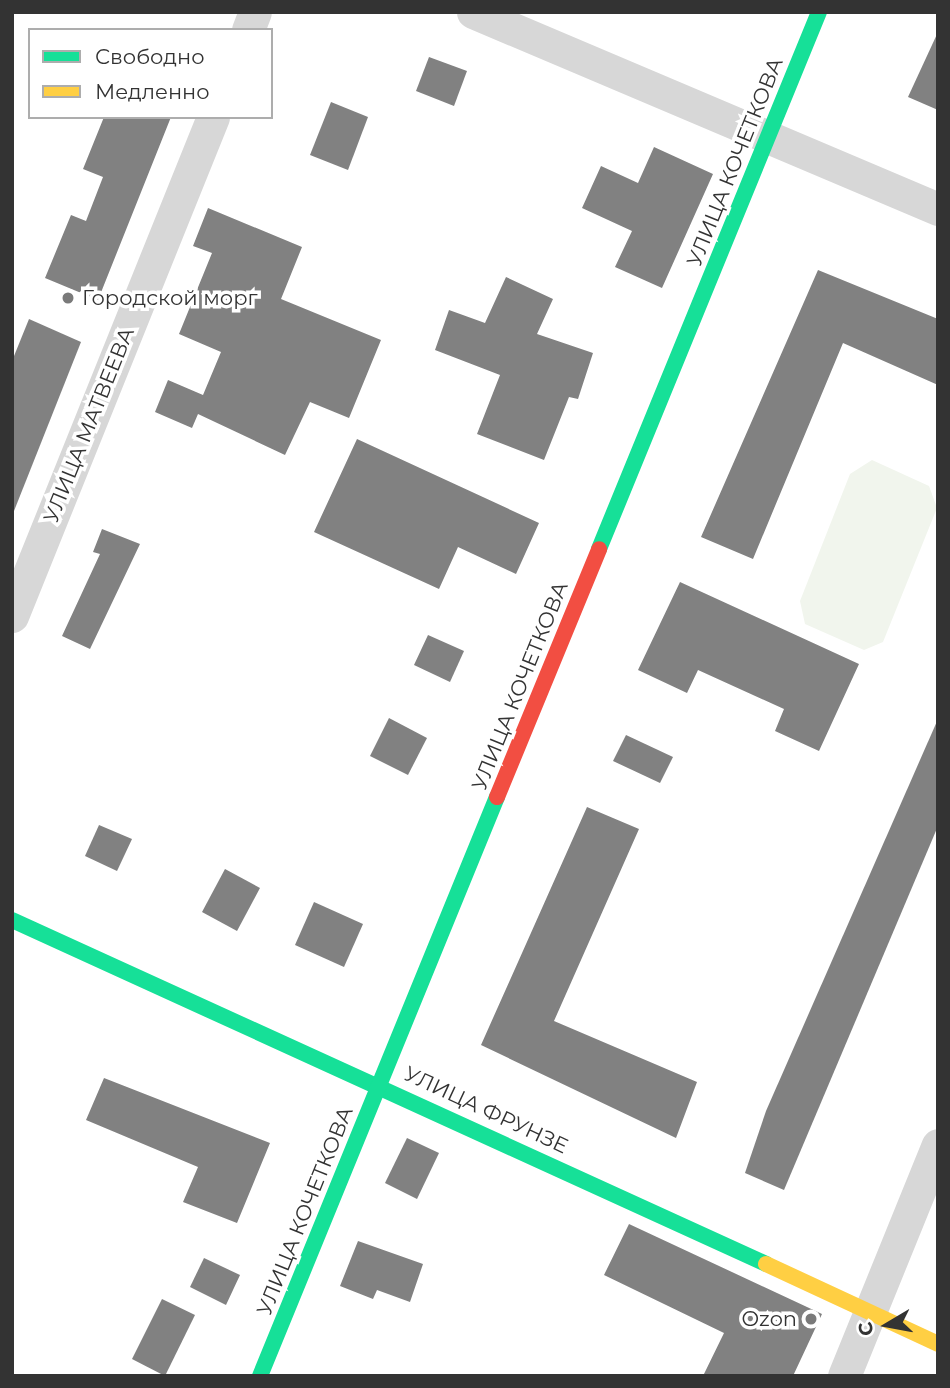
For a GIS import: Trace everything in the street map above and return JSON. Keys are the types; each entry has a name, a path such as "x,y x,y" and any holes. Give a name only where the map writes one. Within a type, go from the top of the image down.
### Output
{"street":[{"path":"473,12 938,209"},
{"name":"УЛИЦА КОЧЕТКОВА","path":"260,1376 819,12"},
{"name":"УЛИЦА МАТВЕЕВА","path":"12,617 212,119"},
{"name":"УЛИЦА ФРУНЗЕ","path":"12,920 380,1083 938,1344"},
{"path":"844,1376 938,1145"}],"shaded area":[{"path":"872,460 929,486 937,508 883,642 864,650 805,624 800,601 850,474"}],"building":[{"path":"938,32 938,110 908,97"},
{"path":"429,57 467,71 454,106 416,91"},
{"path":"331,102 368,117 348,170 310,155"},
{"path":"103,119 170,119 98,300 45,278 71,215 86,221 103,177 83,169"},
{"path":"654,147 713,174 662,288 615,267 632,231 582,208 601,166 638,183"},
{"path":"208,208 302,247 281,299 381,340 349,418 310,402 285,455 198,414 192,428 155,412 168,380 203,395 221,352 179,334 212,253 193,246"},
{"path":"818,270 938,319 938,385 843,343 753,559 701,537"},
{"path":"506,277 553,299 537,334 593,353 578,399 569,397 544,460 477,434 500,375 435,350 449,310 485,323"},
{"path":"29,319 81,342 14,511 12,361"},
{"path":"357,439 539,523 516,574 458,547 439,589 314,532"},
{"path":"102,529 140,544 90,649 62,636 100,554 93,552"},
{"path":"680,582 859,664 819,751 775,731 784,709 698,670 687,693 638,670"},
{"path":"428,635 464,651 450,682 414,665"},
{"path":"389,718 427,738 408,775 370,756"},
{"path":"938,719 938,826 784,1190 745,1173 766,1111"},
{"path":"626,735 673,757 660,783 613,761"},
{"path":"587,807 639,829 554,1021 697,1082 676,1138 481,1045"},
{"path":"99,825 132,839 117,871 85,856"},
{"path":"225,869 260,888 237,931 202,912"},
{"path":"314,902 363,924 344,967 295,945"},
{"path":"104,1078 270,1143 237,1223 183,1202 198,1167 86,1120"},
{"path":"407,1138 439,1153 417,1199 385,1183"},
{"path":"629,1224 822,1314 793,1376 703,1376 724,1333 604,1275"},
{"path":"358,1241 423,1264 410,1302 377,1290 373,1299 340,1286"},
{"path":"204,1258 240,1275 226,1305 190,1287"},
{"path":"162,1299 195,1315 165,1376 132,1359"}],"traffic: fast":[{"path":"599,549 819,12"},
{"path":"260,1376 497,797"},
{"path":"12,920 766,1264"}],"traffic: slow":[{"path":"766,1264 938,1344"}],"traffic: jam":[{"path":"497,797 599,549"}],"place":[{"name":"Городской морг","path":"68,298"},
{"name":"Ozon","path":"811,1319"}]}
